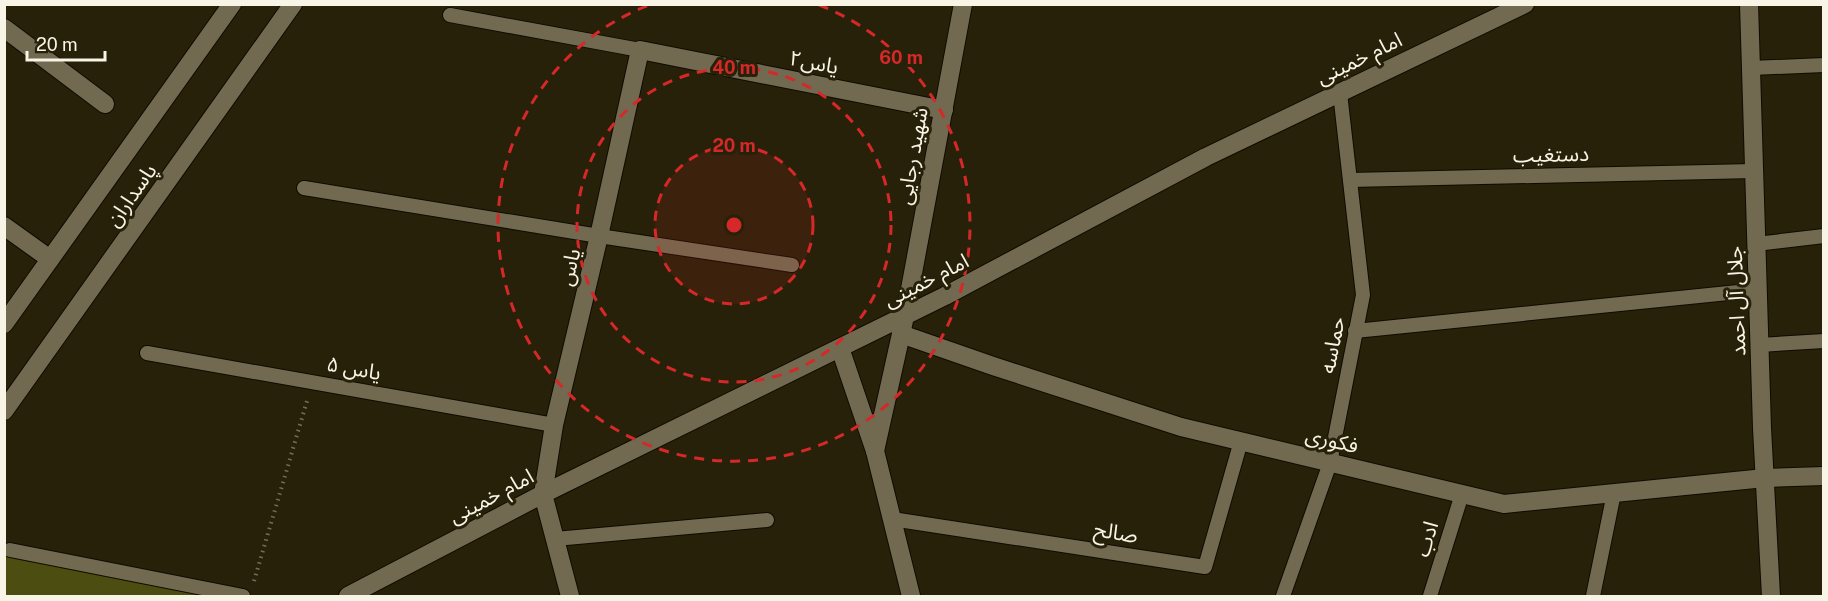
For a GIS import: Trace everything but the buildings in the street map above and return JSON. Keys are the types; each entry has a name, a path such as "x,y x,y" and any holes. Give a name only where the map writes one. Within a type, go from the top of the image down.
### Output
{"street":[{"name":"پاسداران","path":"4,324 232,4"},
{"name":"پاسداران","path":"4,411 293,4"},
{"name":"شهید رجایی","path":"875,451 905,316 963,4"},
{"name":"امام خمینی","path":"348,597 543,494 905,316 1206,157 1525,4"},
{"name":"جلال آل احمد","path":"1749,4 1759,345 1771,597"},
{"path":"4,28 105,104"},
{"name":"یاس۲","path":"640,50 944,110"},
{"name":"یاس","path":"543,494 554,425 640,50"},
{"path":"4,226 51,260"},
{"name":"فکوری","path":"901,334 1170,424 1504,504 1765,478 1824,476"},
{"path":"840,348 875,451 911,597"},
{"path":"543,494 570,597"}],"lane":[{"path":"450,15 640,50"},
{"path":"1751,68 1824,65"},
{"name":"حماسه","path":"1283,597 1330,463 1362,295 1340,93"},
{"name":"دستغیب","path":"1350,180 1754,171"},
{"path":"304,188 792,265"},
{"path":"1756,244 1824,236"},
{"path":"1356,331 1758,290"},
{"path":"1759,345 1824,341"},
{"name":"یاس ۵","path":"147,353 554,425"},
{"name":"صالح","path":"892,519 1206,567 1241,441"},
{"path":"1593,597 1614,493"},
{"name":"ادب","path":"1430,597 1462,494"},
{"path":"555,539 767,520"},
{"path":"10,550 243,597"}],"path":[{"path":"253,585 312,382"}],"shaded area":[{"path":"5,554 228,596 5,596"}]}
